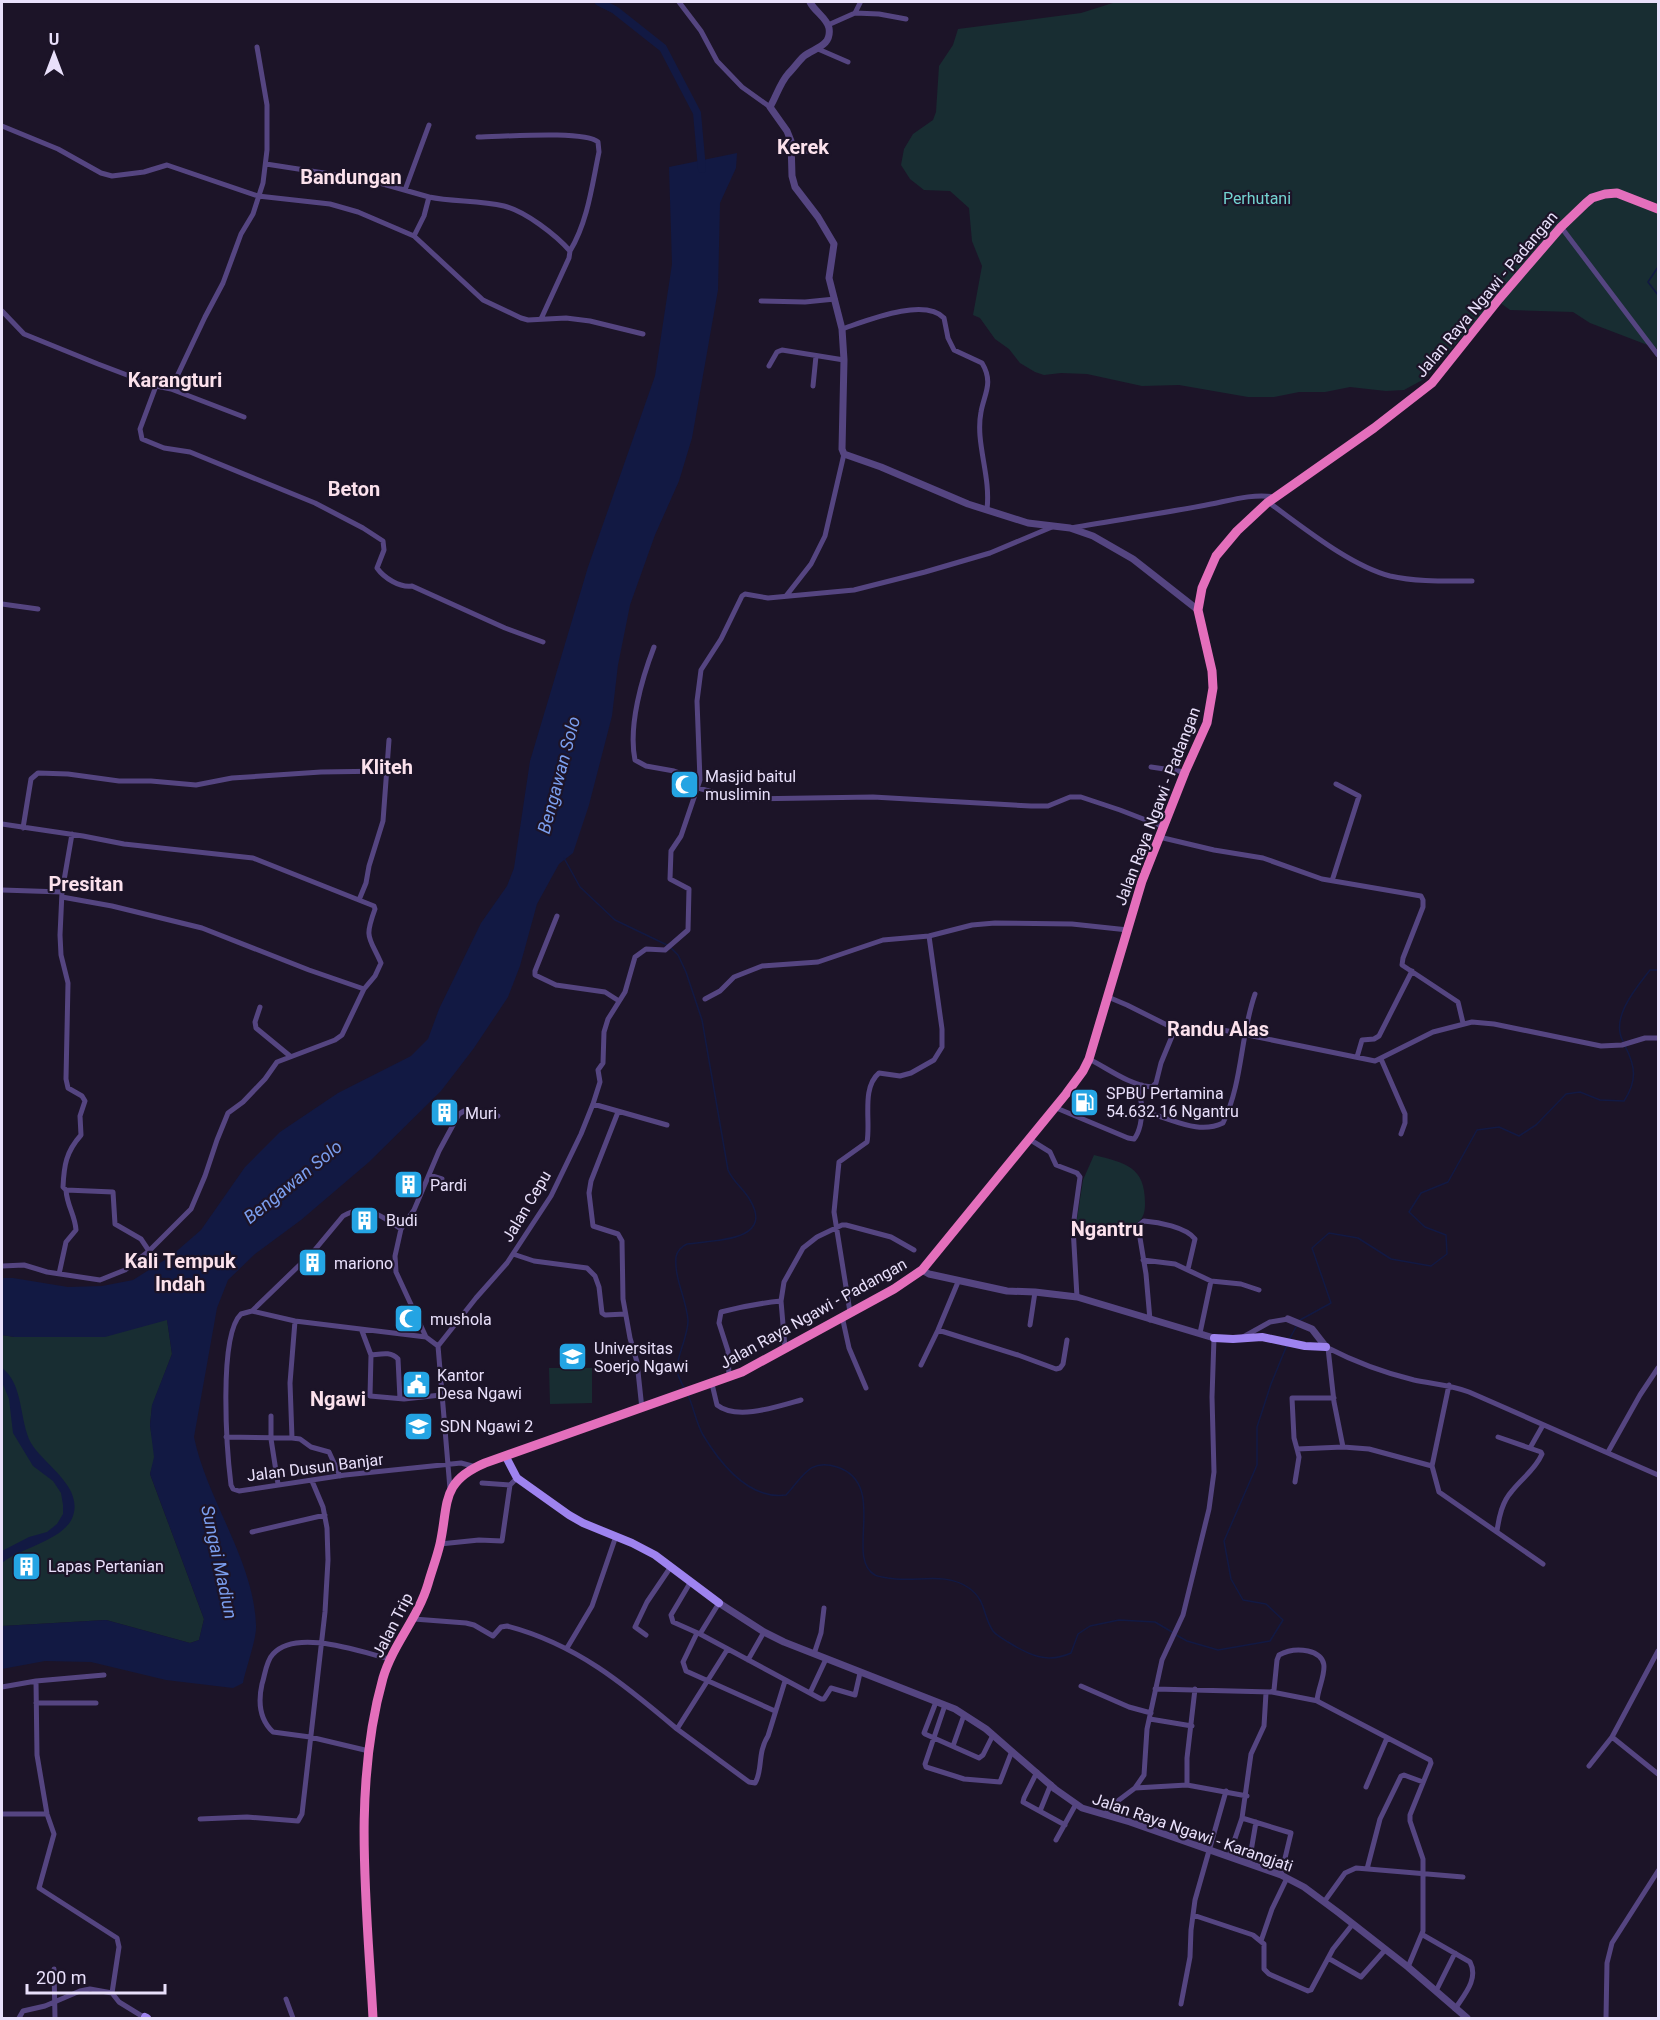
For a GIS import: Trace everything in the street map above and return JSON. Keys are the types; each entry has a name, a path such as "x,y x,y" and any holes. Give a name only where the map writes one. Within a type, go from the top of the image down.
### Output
{"highway":[{"name":"Jalan Raya Ngawi - Padangan","path":"642,1409 729,1377 894,1289 922,1270 1076,1082 1089,1059 1142,881 1207,723 1212,671 1198,610 1202,588 1216,556 1245,523 1272,500 1374,428 1432,383 1499,299 1561,227 1592,198 1605,194 1617,194 1628,196 1659,209"},
{"path":"450,1491 463,1475 476,1467 642,1409"},
{"name":"Jalan Trip","path":"373,2019 367,1941 364,1850 369,1751 380,1692 390,1659 414,1619 426,1591 440,1544 450,1491"}],"main road":[{"path":"1214,1338 1233,1340 1243,1337 1268,1337 1305,1346 1327,1347"},
{"path":"506,1457 517,1478"},
{"name":"Jalan Raya Ngawi - Karangjati","path":"517,1478 569,1515 655,1555 719,1603"}],"street":[{"path":"679,2 701,31 717,62 742,87 770,107 789,135 795,188 818,217 834,244 829,278 842,329 844,360 842,449 844,454 825,536 810,564 786,596"},
{"path":"770,107 786,76 804,57 819,49 827,40 828,25 810,2"},
{"path":"855,13 860,3"},
{"path":"828,25 855,13 879,14 906,19"},
{"path":"171,389 223,283 241,234 253,214 263,183 266,164 267,105 257,47"},
{"path":"819,49 848,62"},
{"path":"405,190 429,125"},
{"path":"2,126 58,149 101,173 112,176 129,175 167,165 258,196 330,204 358,212 414,236 483,300 528,320 566,318 590,321 643,334"},
{"path":"478,137 588,137 598,142 599,152 585,221 541,318"},
{"path":"792,151 820,151"},
{"path":"266,164 369,180 429,197 511,208 561,241 570,251"},
{"path":"414,236 424,216 429,197"},
{"path":"1561,227 1659,355"},
{"path":"761,301 792,302 835,299"},
{"path":"2,311 24,334 156,386 171,389 244,417"},
{"path":"842,329 894,312 933,311 944,318 948,338 954,350 982,363 987,374 987,397 981,412 980,445 987,480 987,509"},
{"path":"768,366 777,352 782,350 844,360"},
{"path":"813,386 816,356"},
{"path":"156,386 140,429 142,439 164,448 190,452 334,512 383,541 384,550 377,568 389,579 406,587 412,586 505,628 543,642"},
{"path":"844,454 968,504 1028,523 1052,527 1070,528 1260,495 1272,500 1310,532 1374,571 1410,579 1472,581"},
{"path":"1052,527 990,553 854,590 768,598 745,594 742,596 722,639 702,666 697,701 700,780 698,788 731,797 767,800 873,797 1031,806 1048,806 1070,796 1081,797 1164,827"},
{"path":"1070,528 1119,549 1198,610"},
{"path":"2,604 38,609"},
{"path":"654,646 644,675 634,728 635,760 646,766 674,771 700,780"},
{"path":"359,900 383,821 389,740"},
{"path":"1151,767 1185,772"},
{"path":"23,828 32,778 38,773 68,774 119,781 196,785 232,778 321,772 387,771"},
{"path":"1332,881 1359,796 1336,784"},
{"name":"Jalan Cepu","path":"438,1346 513,1254 555,1189 593,1104 600,1082 598,1070 603,1063 604,1032 608,1019 625,992 636,955 646,949 665,950 689,928 689,890 688,887 670,879 670,854 681,836 698,788"},
{"path":"2,824 124,844 253,858 375,908 369,926 368,939 381,963 375,976 364,989 339,1038 274,1064 265,1079 243,1102 228,1113 206,1176 190,1209 149,1251 125,1270 104,1279 90,1280 24,1265 2,1266"},
{"path":"59,1274 66,1242 76,1230 63,1185 70,1147 81,1135 80,1116 85,1101 82,1096 68,1088 66,1079 68,983 60,949 62,894 72,834"},
{"path":"1159,837 1214,850 1263,858 1332,881 1410,893 1422,897 1423,906 1402,965 1458,1002 1463,1023"},
{"path":"2,890 62,894 202,928 364,989"},
{"path":"556,916 535,975 556,985 606,992 619,1001"},
{"path":"705,999 720,992 735,977 762,966 810,964 883,940 929,936 972,925 1072,924 1128,930"},
{"path":"866,1388 849,1348 834,1201 839,1162 867,1142 868,1104 874,1077 879,1073 900,1076 911,1073 934,1060 942,1047 942,1029 929,936"},
{"path":"1357,1058 1362,1040 1379,1036 1412,971"},
{"path":"1142,1112 1155,1114 1184,1126 1202,1127 1221,1124 1227,1114 1236,1084 1244,1035 1255,994"},
{"path":"1108,998 1174,1029 1204,1027 1375,1061 1427,1035 1463,1023 1484,1022 1601,1046 1622,1045 1645,1038 1659,1038"},
{"path":"260,1007 255,1022 256,1028 290,1056"},
{"path":"1089,1059 1107,1067 1112,1073 1150,1088 1155,1086 1174,1029"},
{"path":"1381,1059 1405,1114 1401,1134"},
{"path":"1054,1107 1132,1139 1137,1135 1142,1112 1139,1097 1143,1085"},
{"path":"593,1104 667,1125"},
{"path":"426,1338 396,1272 395,1256 401,1229 414,1210 448,1131 461,1112 498,1116"},
{"path":"618,1112 591,1181 589,1193 593,1226 618,1233 621,1237 625,1314 636,1355 642,1409"},
{"path":"1029,1139 1050,1152 1056,1165 1077,1173 1080,1177 1073,1227 1077,1297"},
{"path":"429,1175 442,1179"},
{"path":"66,1190 113,1192 115,1224 141,1239 149,1251"},
{"name":"Jalan Dusun Banjar","path":"401,1229 372,1212 358,1210 348,1213 313,1252 252,1311 239,1316 231,1335 226,1437 233,1489 238,1491 340,1476 466,1463 476,1467"},
{"path":"1073,1227 1117,1230 1150,1221 1177,1228 1195,1239 1188,1269"},
{"path":"785,1348 781,1301 784,1282 803,1248 817,1237 846,1225 891,1237 914,1250"},
{"path":"1138,1226 1150,1320"},
{"path":"513,1254 534,1261 587,1269 595,1276 599,1287 602,1313 605,1315 625,1314"},
{"path":"1143,1260 1188,1269 1211,1281 1240,1284 1258,1290"},
{"path":"922,1270 958,1282 1007,1291 1077,1297 1214,1338 1212,1491 1184,1608 1165,1651 1155,1689 1146,1738 1145,1770 1141,1782 1105,1814"},
{"path":"1200,1333 1211,1281"},
{"path":"921,1365 958,1282"},
{"path":"1030,1325 1035,1292"},
{"path":"729,1377 728,1352 719,1323 721,1312 781,1301"},
{"path":"252,1311 295,1322 426,1338 438,1346 450,1491"},
{"path":"1243,1337 1270,1322 1288,1319 1315,1332 1327,1347 1391,1373 1449,1385 1659,1475"},
{"path":"292,1438 290,1383 295,1322"},
{"path":"938,1330 1056,1369 1063,1364 1067,1340"},
{"path":"362,1331 371,1355 370,1396 400,1399 441,1395"},
{"path":"1327,1347 1343,1447"},
{"path":"371,1355 387,1353 399,1359 400,1399"},
{"path":"1608,1452 1640,1395 1659,1368"},
{"path":"712,1384 717,1405 726,1409 754,1412 801,1400"},
{"path":"1449,1385 1432,1466 1437,1486 1443,1496 1543,1564"},
{"path":"1295,1482 1299,1457 1294,1438 1292,1398 1334,1398"},
{"path":"271,1416 271,1438 278,1484"},
{"path":"1530,1448 1544,1425"},
{"path":"226,1437 300,1440 314,1448 327,1450 340,1476"},
{"path":"1497,1531 1499,1515 1511,1492 1530,1473 1542,1455 1540,1452 1498,1437"},
{"path":"1298,1449 1343,1447 1369,1449 1432,1466"},
{"path":"440,1544 479,1539 502,1541 510,1485 517,1478"},
{"path":"200,1819 237,1816 298,1821 302,1814 322,1644 328,1560 325,1515 312,1481"},
{"path":"482,1483 510,1485"},
{"path":"252,1532 325,1515"},
{"path":"567,1648 592,1606 616,1536"},
{"path":"646,1635 635,1627 647,1602 670,1568"},
{"path":"690,1583 670,1617 674,1622 785,1681 823,1700 832,1688 853,1696 856,1694 860,1673"},
{"path":"719,1603 683,1662 683,1667 686,1671 775,1711"},
{"name":"Jalan Raya Ngawi - Karangjati","path":"719,1603 764,1632 860,1673 945,1705 964,1715 993,1735 1076,1804 1284,1876 1324,1902 1408,1967 1467,2019"},
{"path":"814,1654 821,1633 825,1608"},
{"path":"414,1619 474,1624 493,1636 501,1627 507,1626 543,1637 567,1648 618,1680 677,1730 749,1782 755,1783 757,1780 761,1751 785,1681"},
{"path":"748,1660 764,1632"},
{"path":"369,1751 310,1737 273,1732 261,1713 260,1694 269,1660 275,1652 301,1641 390,1659"},
{"path":"677,1730 728,1650"},
{"path":"1229,1856 1242,1818 1247,1796 1251,1754 1264,1726 1269,1692 1279,1655 1284,1652 1304,1650 1318,1654 1323,1661 1324,1669 1316,1698 1318,1701"},
{"path":"1589,1766 1612,1737 1659,1651"},
{"path":"810,1693 826,1659"},
{"path":"2,1687 36,1681 104,1675"},
{"path":"36,1681 37,1755 53,1840 39,1888 117,1938 118,1947 112,1993"},
{"path":"1081,1686 1150,1716 1192,1726"},
{"path":"1155,1689 1269,1692 1318,1701 1430,1760 1431,1763 1412,1808 1410,1821 1421,1851 1423,1935 1408,1967"},
{"path":"1187,1785 1187,1758 1195,1689"},
{"path":"36,1703 96,1702"},
{"path":"936,1702 924,1733 981,1758 993,1735"},
{"path":"945,1705 925,1766 964,1779 1000,1782 1012,1751"},
{"path":"953,1746 964,1715"},
{"path":"1612,1737 1659,1774"},
{"path":"1366,1787 1387,1738"},
{"path":"1037,1772 1023,1801 1065,1825"},
{"path":"1367,1869 1380,1819 1401,1776 1423,1782"},
{"path":"1040,1811 1051,1784"},
{"path":"1135,1788 1187,1785 1247,1796"},
{"path":"1181,2004 1190,1957 1193,1915 1198,1888 1226,1791"},
{"path":"1056,1840 1076,1804"},
{"path":"2,1814 47,1814"},
{"path":"1242,1818 1291,1833 1284,1876 1261,1941"},
{"path":"1249,1863 1256,1822"},
{"path":"1324,1902 1345,1873 1356,1868 1462,1876"},
{"path":"1606,2019 1607,1963 1612,1943 1659,1871"},
{"path":"1193,1915 1243,1931 1261,1941 1264,1944 1264,1969 1269,1974 1308,1991 1311,1990 1328,1958 1352,1925"},
{"path":"1423,1935 1470,1962 1473,1974 1472,1983 1455,2009"},
{"path":"1328,1958 1361,1977 1385,1950"},
{"path":"1436,1991 1455,1953"},
{"path":"54,1969 55,2019"},
{"path":"19,2019 22,2011 56,2002 90,1989 112,1993 119,2002 146,2018"},
{"path":"286,1999 293,2019"}],"green space":[{"name":"Perhutani","path":"1116,2 1658,2 1658,349 1590,323 1573,312 1510,310 1495,299 1426,378 1404,390 1386,391 1350,387 1274,397 1248,397 1179,385 1142,386 1087,374 1044,375 1020,363 1009,349 995,339 980,318 973,315 982,266 972,241 969,208 950,191 924,190 910,179 901,165 904,149 913,134 933,120 936,112 939,66 953,45 958,29 1081,13"},
{"path":"1094,1155 1124,1164 1137,1174 1144,1191 1145,1203 1144,1214 1137,1223 1117,1226 1076,1225 1083,1180"},
{"path":"167,1319 172,1354 152,1406 150,1425 155,1457 150,1474 204,1619 199,1640 190,1643 106,1620 2,1626 2,1335 14,1337 157,1322"},
{"path":"549,1368 592,1368 592,1403 550,1404"}],"water":[{"name":"Sungai Madiun","path":"737,153 736,168 720,203 718,290 692,438 679,481 655,535 630,605 618,665 612,716 589,805 573,853 559,864 537,904 520,966 508,997 474,1048 441,1091 369,1162 301,1220 255,1254 228,1280 217,1308 194,1437 200,1461 239,1554 253,1601 256,1631 243,1683 233,1688 166,1680 91,1662 45,1661 2,1669 2,1626 106,1620 190,1643 199,1640 204,1619 150,1474 154,1457 150,1425 152,1405 172,1354 167,1320 105,1337 2,1335 2,1278 68,1287 102,1286 133,1280 171,1256 201,1230 245,1167 280,1132 338,1093 411,1056 428,1039 439,1009 481,923 507,886 514,868 530,761 588,567 655,376 672,264 669,167"},
{"path":"2,1368 9,1375 18,1393 31,1443 61,1476 68,1486 75,1505 73,1516 61,1531 2,1563 2,1551 29,1537 47,1532 57,1524 63,1514 63,1505 61,1493 53,1481 33,1466 13,1433 9,1399 2,1382"}],"waterway":[{"name":"Bengawan Solo","path":"599,2 615,10 663,48 697,113 702,169"},
{"path":"1658,267 1648,282 1658,295"},
{"path":"564,858 580,887 615,920 667,945"},
{"path":"671,948 678,955 686,972 702,1020 728,1170 748,1196 756,1214 754,1224 748,1231 725,1239 687,1244 680,1249 677,1255 677,1273 688,1321 677,1366 684,1388"},
{"path":"1623,1041 1620,1023 1626,1004 1650,970 1658,970"},
{"path":"1300,1320 1331,1303 1312,1248 1329,1233 1358,1238 1391,1259 1431,1266 1447,1254 1446,1235 1425,1227 1409,1212 1421,1193 1448,1182 1477,1130 1499,1127 1519,1136 1536,1125 1566,1094 1580,1092 1600,1100 1624,1101 1634,1074 1625,1046"},
{"path":"1290,1338 1296,1327"},
{"path":"1176,1635 1187,1641 1218,1650 1270,1641 1283,1620 1266,1604 1243,1600 1231,1579 1224,1541 1257,1465 1257,1427 1287,1345"},
{"path":"688,1395 703,1435 727,1468 748,1486 760,1492 786,1495 813,1467 820,1465 837,1467 852,1476 861,1489 864,1504 863,1553 867,1566 875,1575 898,1579 940,1579 960,1583 979,1598 994,1632 1023,1651 1038,1657 1062,1656 1071,1653 1078,1634 1090,1626 1119,1620 1155,1622 1172,1632"}],"place":[{"name":"Masjid baitul muslimin","path":"684,785"},
{"name":"SPBU Pertamina 54.632.16 Ngantru","path":"1085,1102"},
{"name":"Muri","path":"444,1113"},
{"name":"Pardi","path":"409,1185"},
{"name":"Budi","path":"365,1220"},
{"name":"mariono","path":"313,1263"},
{"name":"mushola","path":"409,1319"},
{"name":"Universitas Soerjo Ngawi","path":"573,1357"},
{"name":"Kantor Desa Ngawi","path":"416,1384"},
{"name":"SDN Ngawi 2","path":"419,1426"},
{"name":"Lapas Pertanian","path":"27,1566"}],"district":[{"name":"Kerek","path":"803,147"},
{"name":"Bandungan","path":"351,177"},
{"name":"Karangturi","path":"175,380"},
{"name":"Beton","path":"354,489"},
{"name":"Kliteh","path":"387,767"},
{"name":"Presitan","path":"86,884"},
{"name":"Randu Alas","path":"1218,1029"},
{"name":"Ngantru","path":"1107,1229"},
{"name":"Kali Tempuk Indah","path":"180,1272"},
{"name":"Ngawi","path":"338,1399"}]}
